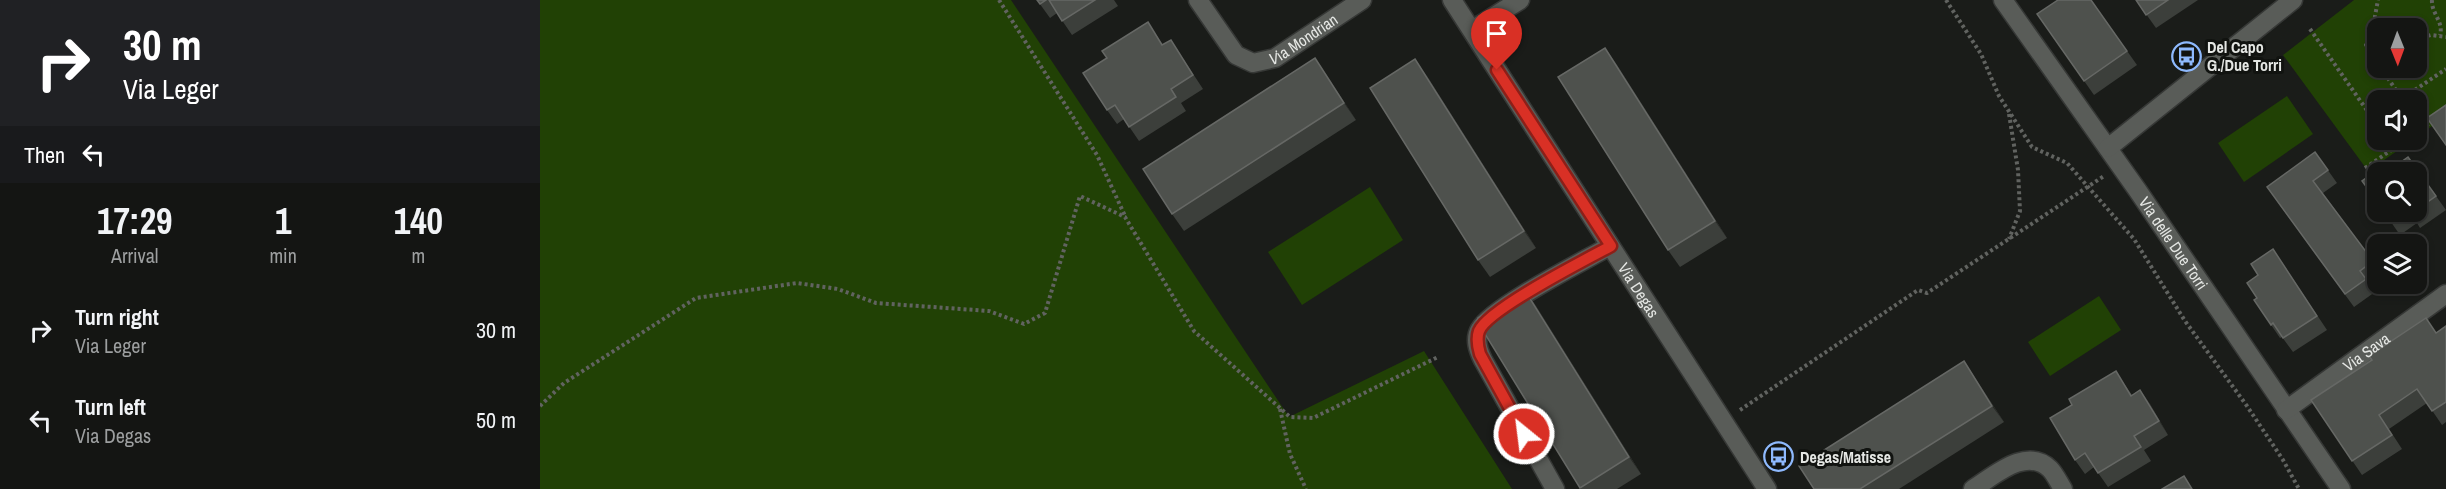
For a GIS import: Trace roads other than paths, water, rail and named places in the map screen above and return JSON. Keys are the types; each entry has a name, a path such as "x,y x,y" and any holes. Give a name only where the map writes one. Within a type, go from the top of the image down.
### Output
{"street":[{"name":"Via Mondrian","path":"1198,0 1236,55 1253,63 1275,58 1362,0"},
{"name":"Via Degas","path":"1452,0 1767,489"},
{"path":"1472,30 1520,0"},
{"name":"Via delle Due Torri","path":"2003,0 2108,148 2340,489"},
{"path":"2108,148 2293,0"},
{"path":"1555,489 1483,360 1478,348 1478,332 1495,313 1611,246"},
{"name":"Via Sava","path":"2286,410 2446,294"},
{"path":"1973,489 2014,464 2027,460 2042,463 2049,468 2063,489"}],"place":[{"name":"Del Capo G./Due Torri","path":"2186,56"},
{"name":"Degas/Matisse","path":"1779,457"}]}
